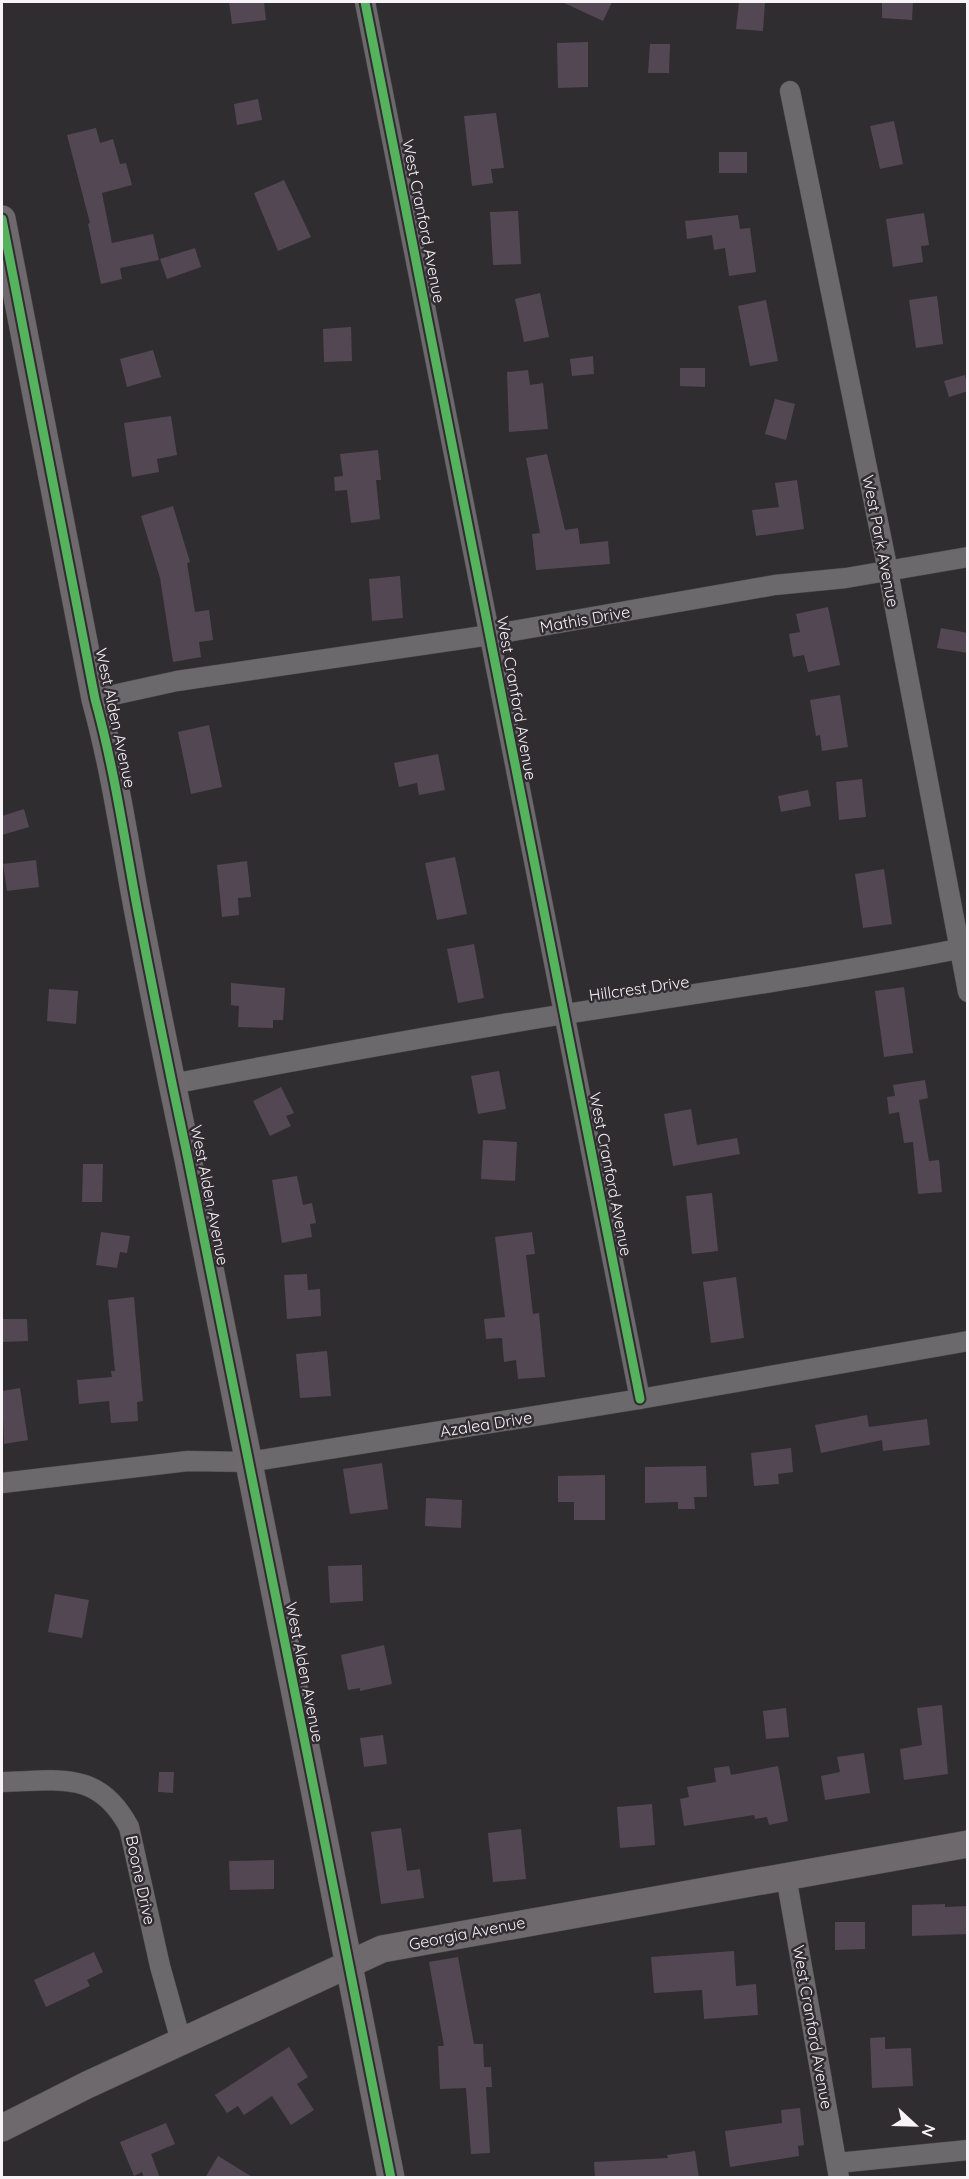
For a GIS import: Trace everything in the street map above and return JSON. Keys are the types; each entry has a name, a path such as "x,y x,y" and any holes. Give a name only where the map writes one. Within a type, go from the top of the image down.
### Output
{"street":[{"name":"West Cranford Avenue","path":"365,2 640,1399"},
{"name":"West Park Avenue","path":"790,91 963,948 968,992"},
{"name":"West Alden Avenue","path":"2,219 7,274 95,699 109,747 149,974 348,1963 359,2004 391,2178"},
{"name":"Mathis Drive","path":"95,699 177,681 490,635 775,585 888,571 968,557"},
{"name":"Hillcrest Drive","path":"172,1084 356,1049 564,1014 804,979 846,968 963,948"},
{"name":"Azalea Drive","path":"2,1482 188,1461 249,1462 640,1399 968,1341"},
{"name":"Boone Drive","path":"2,1782 83,1784 98,1788 113,1800 129,1827 160,1965 181,2041"},
{"name":"Georgia Avenue","path":"2,2128 181,2041 382,1949 968,1844"},
{"name":"West Cranford Avenue","path":"786,1876 838,2170"},
{"path":"838,2170 968,2150"}],"building":[{"path":"229,2 264,2 266,20 232,24"},
{"path":"562,2 612,2 603,21"},
{"path":"739,2 765,2 763,31 736,29"},
{"path":"882,2 913,2 912,20 882,18"},
{"path":"588,42 588,87 558,88 557,43"},
{"path":"650,44 670,44 669,73 648,73"},
{"path":"258,99 262,120 237,125 234,104"},
{"path":"496,113 504,168 491,169 493,183 472,186 464,116"},
{"path":"894,121 903,164 880,169 870,126"},
{"path":"96,128 100,143 113,139 120,164 126,163 132,185 102,193 112,243 153,234 159,260 120,268 122,279 101,284 88,224 90,223 67,135"},
{"path":"719,152 747,152 747,173 719,173"},
{"path":"284,180 311,237 278,251 254,193"},
{"path":"518,211 521,264 493,265 490,212"},
{"path":"924,213 929,245 921,246 923,262 893,267 886,219"},
{"path":"738,215 740,229 750,228 756,272 729,276 725,248 714,250 712,235 687,239 685,221"},
{"path":"195,248 201,267 167,279 160,259"},
{"path":"540,293 549,337 524,342 515,299"},
{"path":"937,296 943,344 916,348 909,300"},
{"path":"766,300 778,361 750,366 738,306"},
{"path":"351,327 352,361 324,362 323,329"},
{"path":"153,350 161,377 127,387 120,359"},
{"path":"593,356 594,374 572,376 570,359"},
{"path":"680,368 705,368 705,387 680,386"},
{"path":"528,370 530,385 543,383 548,429 509,432 507,372"},
{"path":"965,375 968,391 949,397 944,381"},
{"path":"775,399 795,404 786,440 765,434"},
{"path":"171,416 177,455 157,459 159,472 132,477 124,423"},
{"path":"378,450 381,480 376,480 380,519 351,523 347,490 335,491 334,477 343,476 340,454"},
{"path":"547,454 565,530 578,528 580,544 608,541 610,564 536,570 532,534 540,533 526,458"},
{"path":"797,480 804,529 756,536 752,510 779,507 775,483"},
{"path":"173,506 190,562 187,563 195,612 209,610 213,640 199,642 201,657 173,662 160,578 141,516"},
{"path":"400,576 403,618 372,621 369,579"},
{"path":"828,607 840,665 808,672 804,655 793,657 789,634 800,632 796,614"},
{"path":"941,628 968,633 968,653 937,648"},
{"path":"840,695 848,747 822,751 820,735 816,736 810,700"},
{"path":"209,725 222,787 191,794 178,732"},
{"path":"438,754 445,790 419,795 417,783 399,787 394,763"},
{"path":"862,779 866,817 839,820 836,782"},
{"path":"808,790 811,806 781,812 778,796"},
{"path":"24,809 29,827 2,835 2,816"},
{"path":"455,857 467,914 437,920 425,863"},
{"path":"36,860 39,887 7,891 3,864"},
{"path":"247,861 251,897 238,898 239,915 222,917 217,865"},
{"path":"884,869 892,924 863,928 855,874"},
{"path":"474,944 484,998 458,1003 447,949"},
{"path":"231,983 285,988 283,1020 273,1020 273,1028 238,1027 239,1006 231,1005"},
{"path":"904,987 913,1053 884,1057 875,991"},
{"path":"49,989 78,991 76,1024 47,1021"},
{"path":"499,1071 506,1109 478,1114 471,1076"},
{"path":"925,1080 928,1098 919,1100 929,1161 939,1160 942,1192 918,1194 913,1142 904,1143 899,1112 889,1114 887,1097 895,1096 893,1085"},
{"path":"281,1087 294,1113 286,1116 291,1126 270,1136 253,1101"},
{"path":"691,1109 697,1145 737,1138 740,1154 673,1166 664,1114"},
{"path":"483,1140 517,1142 515,1181 481,1179"},
{"path":"83,1164 103,1164 102,1202 82,1202"},
{"path":"297,1176 303,1205 312,1203 316,1223 310,1224 312,1237 282,1243 272,1180"},
{"path":"712,1193 718,1251 692,1254 686,1196"},
{"path":"101,1232 130,1236 127,1253 120,1252 117,1268 96,1265"},
{"path":"532,1232 535,1254 526,1255 533,1314 539,1313 545,1377 518,1379 516,1360 504,1362 502,1338 486,1339 484,1319 505,1317 495,1237"},
{"path":"307,1274 308,1290 320,1289 321,1316 287,1319 284,1275"},
{"path":"736,1277 744,1338 711,1343 703,1282"},
{"path":"134,1297 143,1401 137,1402 138,1421 111,1423 109,1401 79,1404 77,1380 112,1377 111,1371 115,1371 108,1300"},
{"path":"2,1319 27,1319 28,1341 2,1342"},
{"path":"327,1351 331,1396 300,1398 296,1354"},
{"path":"20,1388 28,1440 4,1444 2,1391"},
{"path":"867,1415 869,1427 927,1419 930,1445 883,1451 882,1440 821,1453 815,1425"},
{"path":"791,1448 793,1472 778,1474 779,1484 754,1486 751,1453"},
{"path":"382,1463 388,1509 350,1514 343,1469"},
{"path":"706,1466 707,1497 694,1497 695,1509 678,1509 678,1502 645,1503 645,1467"},
{"path":"605,1475 605,1520 574,1520 574,1502 558,1502 558,1476"},
{"path":"426,1498 462,1500 461,1528 425,1526"},
{"path":"362,1565 363,1601 330,1603 328,1566"},
{"path":"55,1594 89,1600 82,1638 48,1632"},
{"path":"384,1645 392,1684 360,1691 360,1688 348,1690 341,1655"},
{"path":"942,1705 948,1774 904,1780 900,1749 922,1745 917,1708"},
{"path":"786,1708 789,1737 766,1739 763,1711"},
{"path":"383,1735 387,1764 364,1767 360,1738"},
{"path":"864,1753 870,1793 825,1800 821,1776 840,1772 837,1757"},
{"path":"729,1766 731,1775 778,1766 788,1821 769,1825 767,1817 755,1819 754,1815 684,1826 680,1799 689,1797 687,1787 716,1782 714,1768"},
{"path":"159,1772 174,1772 173,1793 158,1792"},
{"path":"652,1804 655,1845 620,1848 617,1807"},
{"path":"401,1828 407,1871 420,1869 424,1898 381,1904 371,1832"},
{"path":"521,1829 526,1879 493,1882 488,1833"},
{"path":"274,1860 274,1889 230,1890 229,1861"},
{"path":"945,1904 945,1907 968,1906 968,1934 912,1936 912,1905"},
{"path":"835,1922 865,1922 865,1949 835,1950"},
{"path":"734,1951 736,1986 756,1984 758,2015 704,2019 702,1990 654,1993 651,1957"},
{"path":"94,1952 103,1972 87,1980 90,1986 46,2007 34,1980"},
{"path":"458,1957 474,2044 483,2044 484,2067 491,2067 492,2087 486,2087 490,2153 471,2154 466,2088 440,2089 438,2046 444,2046 429,1962"},
{"path":"885,2037 885,2049 911,2048 913,2086 872,2088 870,2038"},
{"path":"289,2047 308,2077 297,2084 314,2110 291,2125 272,2096 244,2115 238,2106 227,2113 215,2095"},
{"path":"800,2108 804,2145 798,2146 799,2156 730,2167 725,2131 782,2123 781,2110"},
{"path":"166,2123 175,2144 151,2154 160,2178 144,2178 142,2172 134,2176 120,2142"},
{"path":"695,2151 699,2178 595,2178 594,2162 668,2158 667,2155"},
{"path":"218,2156 254,2178 205,2178"}],"cycle path":[{"path":"365,2 640,1399"},
{"path":"2,219 95,699 113,776 155,1002 391,2178"}]}
